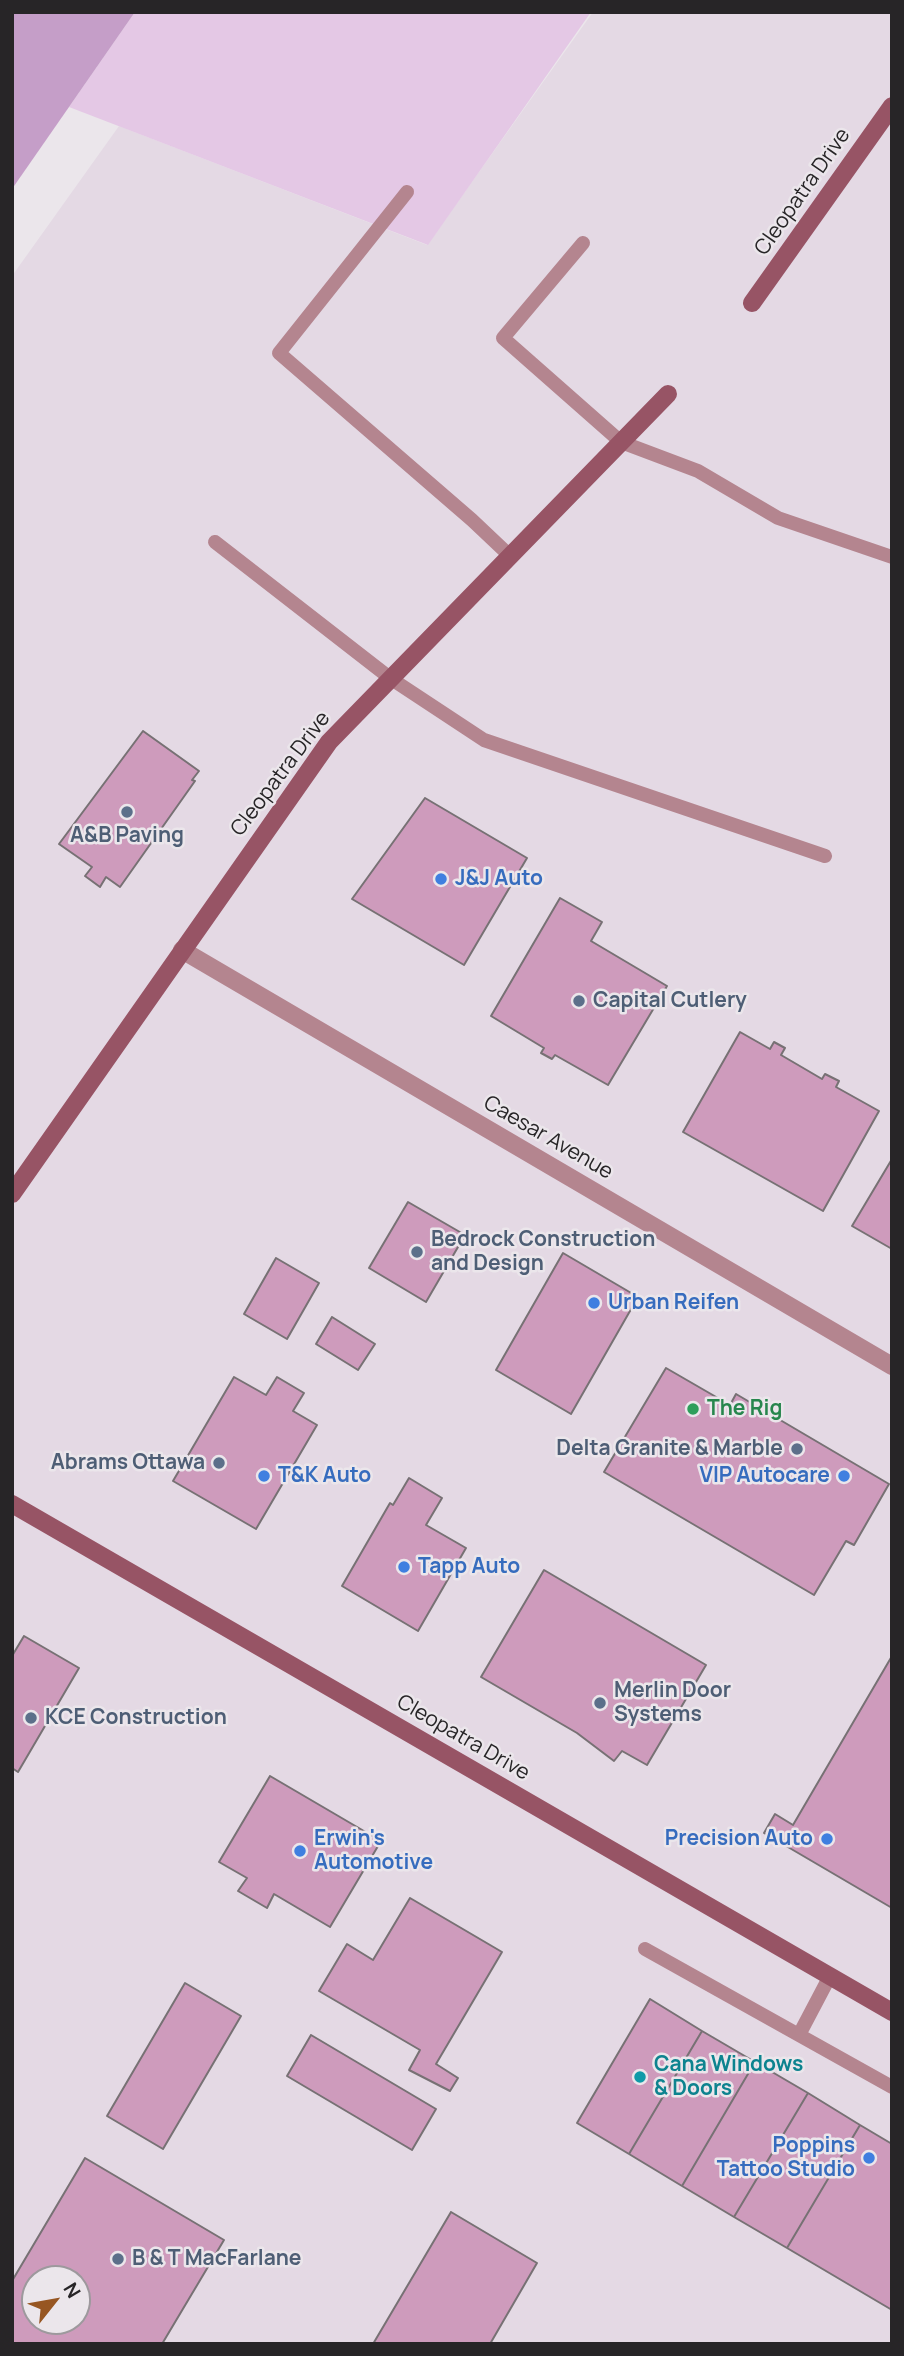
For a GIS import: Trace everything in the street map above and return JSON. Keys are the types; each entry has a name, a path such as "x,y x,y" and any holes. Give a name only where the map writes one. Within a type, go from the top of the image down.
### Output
{"street":[{"name":"Cleopatra Drive","path":"752,303 892,106"},
{"name":"Cleopatra Drive","path":"12,1194 329,742 668,394"},
{"name":"Caesar Avenue","path":"182,950 892,1366"},
{"name":"Cleopatra Drive","path":"12,1504 892,2012"}],"lane":[{"path":"407,192 279,353 509,555"},
{"path":"583,243 503,338 621,442 698,471 778,518 892,557"},
{"path":"215,542 390,678 485,740 825,856"},
{"path":"645,1949 892,2087"},
{"path":"800,2034 830,1976"}],"shaded area":[{"path":"12,12 135,12 12,189"},
{"path":"135,12 591,12 428,245 69,107"},
{"path":"593,12 892,12 892,2344 12,2344 12,276 119,126 427,245"}],"building":[{"name":"A&B Paving","path":"143,731 199,771 192,780 195,781 120,887 106,877 100,887 85,876 92,867 59,844"},
{"name":"J&J Auto","path":"425,798 527,858 464,965 352,899"},
{"name":"Capital Cutlery","path":"560,898 602,922 591,941 667,986 608,1085 555,1055 552,1059 541,1053 544,1048 491,1016"},
{"path":"740,1032 770,1049 774,1042 785,1048 781,1055 822,1079 825,1074 839,1081 836,1087 879,1111 823,1211 683,1132"},
{"path":"892,1159 892,1249 852,1226"},
{"name":"Bedrock Construction and Design","path":"408,1202 465,1235 426,1302 369,1268"},
{"path":"563,1253 638,1297 571,1414 496,1370"},
{"path":"276,1258 319,1283 287,1339 244,1314"},
{"path":"332,1317 375,1344 358,1370 316,1344"},
{"path":"666,1368 730,1405 736,1394 889,1484 854,1545 846,1541 814,1595 604,1472"},
{"path":"234,1377 266,1395 277,1377 304,1393 293,1411 317,1425 256,1529 173,1481"},
{"name":"Tapp Auto","path":"409,1478 442,1498 426,1525 466,1548 418,1631 342,1586 390,1503 393,1505"},
{"path":"544,1570 706,1665 647,1765 622,1751 614,1761 577,1733 481,1677"},
{"name":"KCE Construction","path":"24,1636 79,1668 18,1772 12,1768 12,1656"},
{"path":"892,1656 892,1908 764,1833 775,1814 793,1825"},
{"name":"Erwin's Automotive","path":"270,1776 381,1841 330,1927 274,1894 267,1908 238,1891 247,1878 219,1862"},
{"path":"410,1898 502,1952 436,2064 458,2078 450,2091 409,2070 420,2050 319,1991 347,1944 373,1960"},
{"path":"185,1983 241,2016 163,2149 107,2116"},
{"name":"Cana Windows & Doors","path":"650,1999 702,2031 629,2154 577,2123"},
{"path":"702,2031 755,2062 682,2186 629,2154"},
{"path":"311,2035 436,2109 412,2150 287,2076"},
{"path":"755,2062 808,2093 734,2217 682,2186"},
{"path":"808,2093 860,2125 787,2248 734,2217"},
{"path":"860,2125 892,2144 892,2310 787,2248"},
{"name":"B & T MacFarlane","path":"85,2158 224,2240 162,2344 12,2344 12,2281 21,2266 21,2335 91,2335 91,2265 21,2265"},
{"path":"451,2212 537,2263 490,2344 373,2344"}],"place":[{"name":"A&B Paving","path":"127,812"},
{"name":"J&J Auto","path":"441,879"},
{"name":"Capital Cutlery","path":"579,1001"},
{"name":"Bedrock Construction and Design","path":"417,1252"},
{"name":"Urban Reifen","path":"594,1303"},
{"name":"The Rig","path":"693,1409"},
{"name":"Delta Granite & Marble","path":"797,1449"},
{"name":"Abrams Ottawa","path":"219,1463"},
{"name":"T&K Auto","path":"264,1476"},
{"name":"VIP Autocare","path":"844,1476"},
{"name":"Tapp Auto","path":"404,1567"},
{"name":"Merlin Door Systems","path":"600,1703"},
{"name":"KCE Construction","path":"31,1718"},
{"name":"Precision Auto","path":"827,1839"},
{"name":"Erwin's Automotive","path":"300,1851"},
{"name":"Cana Windows & Doors","path":"640,2077"},
{"name":"Poppins Tattoo Studio","path":"869,2158"},
{"name":"B & T MacFarlane","path":"118,2259"}]}
